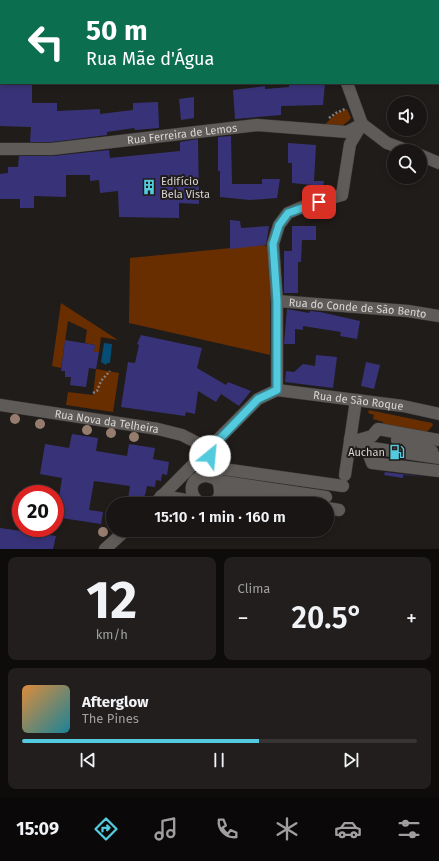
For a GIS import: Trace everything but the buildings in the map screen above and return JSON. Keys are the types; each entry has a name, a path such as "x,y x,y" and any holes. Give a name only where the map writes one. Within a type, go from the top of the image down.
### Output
{"street":[{"path":"347,84 362,124 392,144"},
{"path":"161,497 258,399 277,390 277,301 273,244 279,225 288,213 307,205 342,195 350,144 362,124"},
{"name":"Rua Ferreira de Lemos","path":"0,149 52,149 257,125 347,132 362,124"},
{"path":"427,158 439,163"},
{"name":"Rua do Conde de São Bento","path":"277,301 408,311 439,316"},
{"name":"Rua de São Roque","path":"277,390 403,406 439,414"},
{"path":"216,468 344,481 358,442 356,400"},
{"name":"Rua Nova da Telheira","path":"0,405 158,429 182,435 209,450"},
{"path":"358,442 372,436 438,448"},
{"path":"358,442 438,448"},
{"path":"358,442 372,463 439,472"},
{"path":"209,450 211,461 216,468 218,494"},
{"path":"185,473 210,476 218,494"},
{"path":"185,473 194,497"},
{"path":"192,492 194,482 201,476"},
{"path":"218,494 259,497"},
{"path":"218,494 243,497"},
{"path":"334,507 339,510"},
{"path":"105,549 118,537"}],"path":[{"path":"93,393 97,391 101,381 110,371"}],"shaded area":[{"path":"347,109 351,118 348,122 338,127 322,127 336,114"},
{"path":"261,245 270,246 270,355 129,323 130,258"},
{"path":"61,303 118,340 101,337 99,352 94,352 95,345 85,343 87,330 68,321 61,368 52,366"},
{"path":"96,369 119,373 113,412 66,405 68,392 93,395"},
{"path":"369,410 432,423 433,425 427,432 383,425 383,422 373,419 374,415 368,413"}],"water":[{"path":"104,343 112,344 110,363 107,363 106,365 101,362"}],"place":[{"name":"Edifício Bela Vista","path":"149,187"},
{"name":"Auchan","path":"397,452"}],"route":[{"path":"210,456 209,450 258,399 277,390 277,301 273,244 279,225 288,213 319,202"}]}
